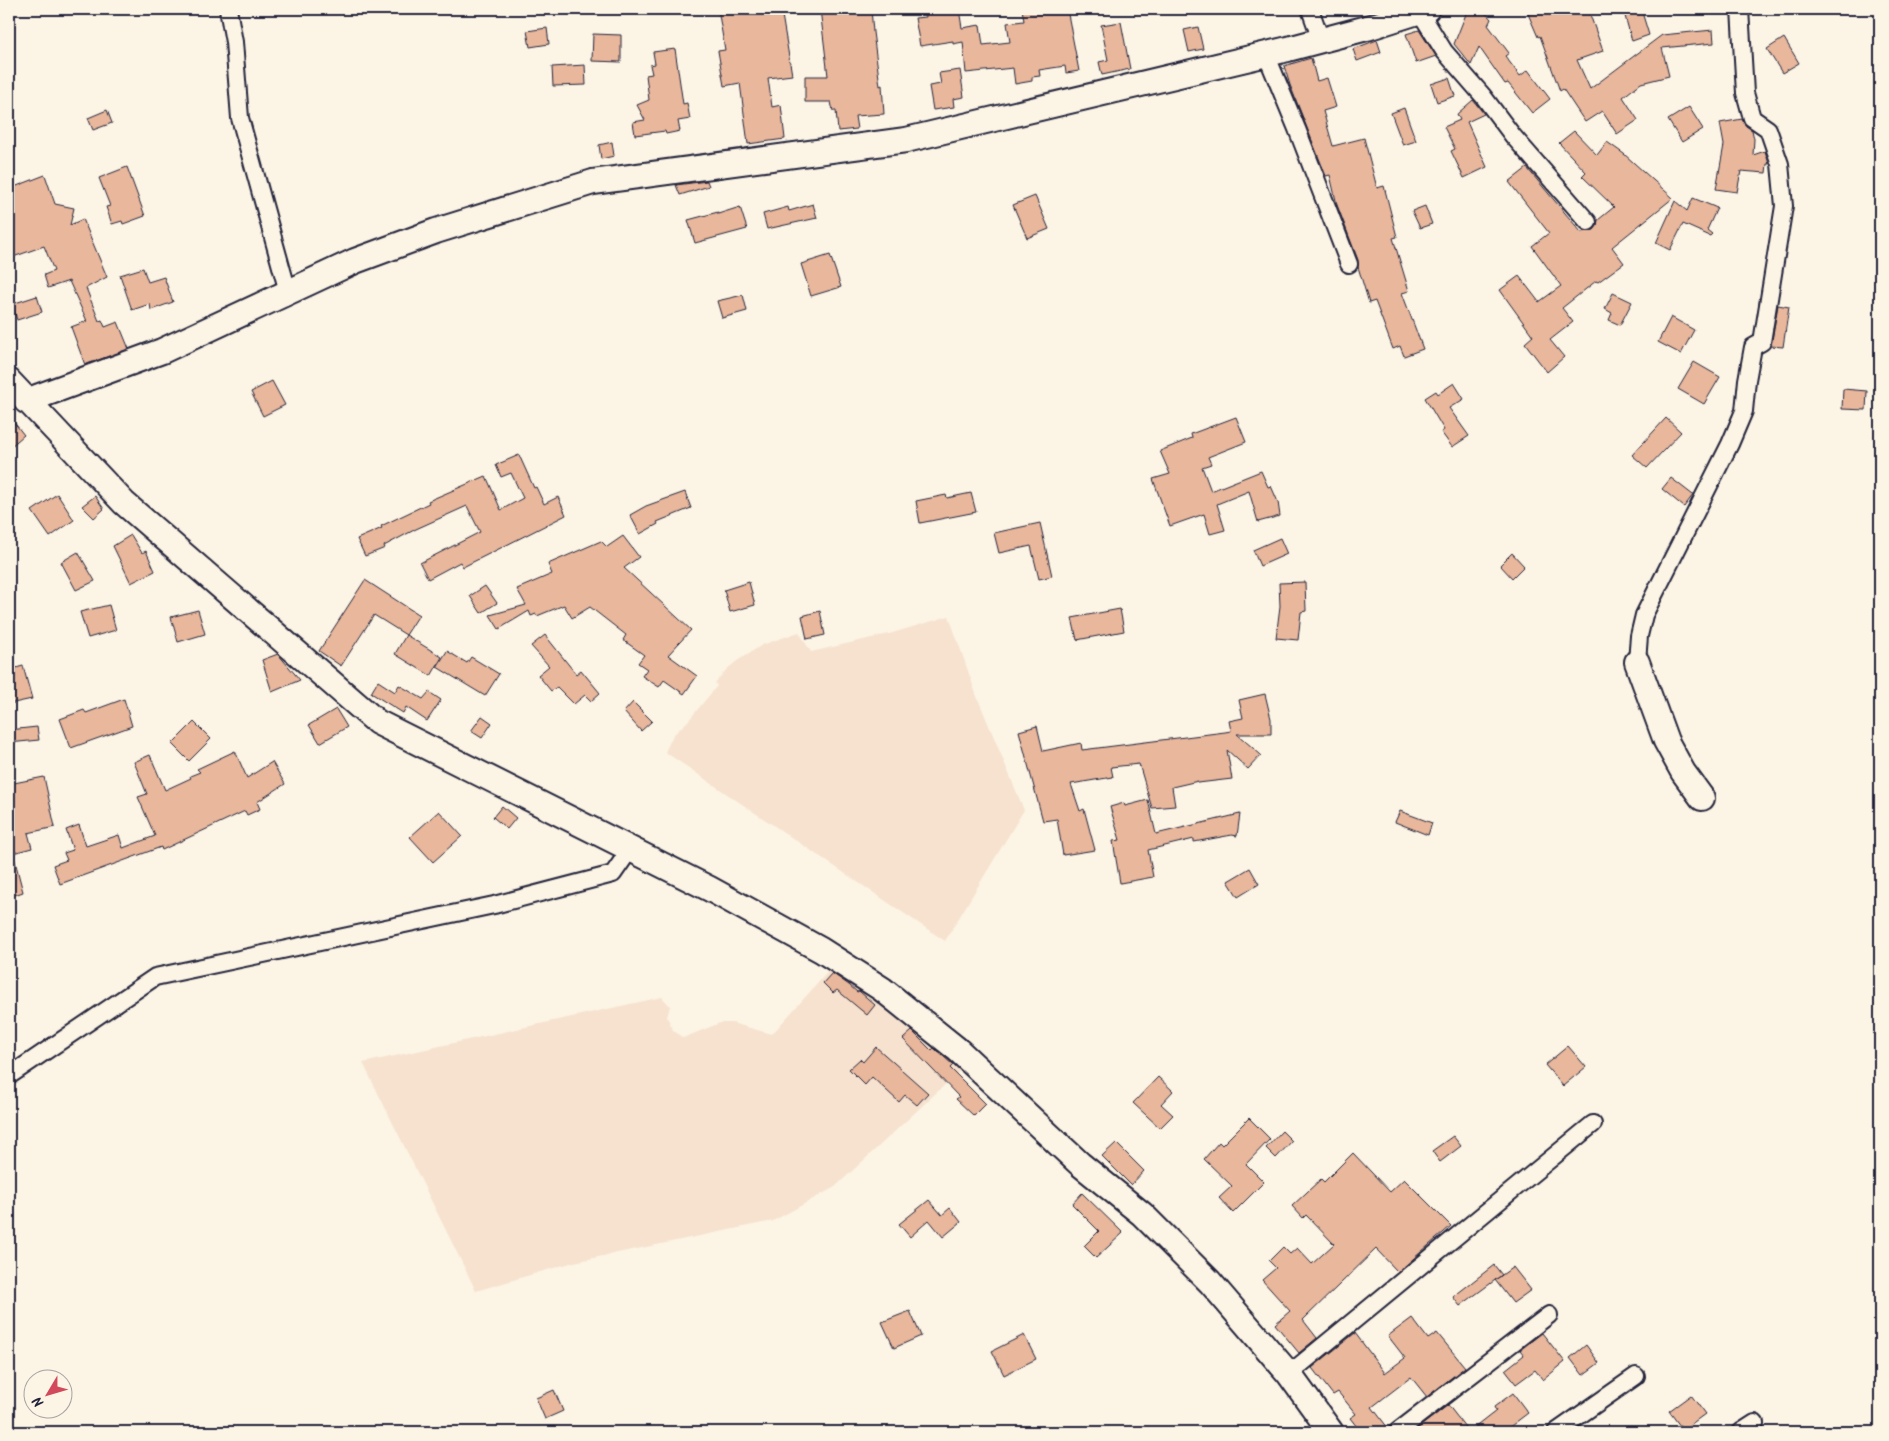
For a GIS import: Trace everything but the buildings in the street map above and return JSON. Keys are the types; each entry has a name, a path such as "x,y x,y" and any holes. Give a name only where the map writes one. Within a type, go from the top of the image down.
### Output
{"main road":[{"path":"26,401 162,351 355,261 436,231 593,182 906,140 1266,54 1422,10"},
{"path":"9,382 124,504 377,722 710,889 821,950 882,989 958,1050 1080,1164 1142,1214 1210,1282 1289,1374 1331,1432"},
{"path":"1637,662 1666,741 1682,772 1702,798"}],"street":[{"path":"228,9 234,42 240,118 288,292"},
{"path":"1310,9 1321,40"},
{"path":"1637,662 1639,636 1644,615 1730,444 1744,412 1753,347 1762,342 1784,206 1780,164 1768,129 1752,118 1745,92 1740,9"},
{"path":"1422,10 1444,50 1483,96 1513,136 1588,222"},
{"path":"1266,54 1298,129 1349,264"},
{"path":"9,1076 155,977 494,905 613,874 631,848"},
{"path":"1289,1374 1593,1124"},
{"path":"1397,1432 1549,1315"},
{"path":"1556,1432 1636,1376"},
{"path":"1741,1432 1755,1423"}],"shaded area":[{"path":"949,616 976,694 1024,810 945,941 665,752 673,735 688,721 717,686 715,683 726,670 762,645 799,632 811,652 889,634"},
{"path":"834,965 963,1068 835,1187 773,1221 574,1262 476,1291 363,1063 662,997 670,1006 667,1017 673,1030 683,1038 720,1023 732,1023 772,1034"}]}
